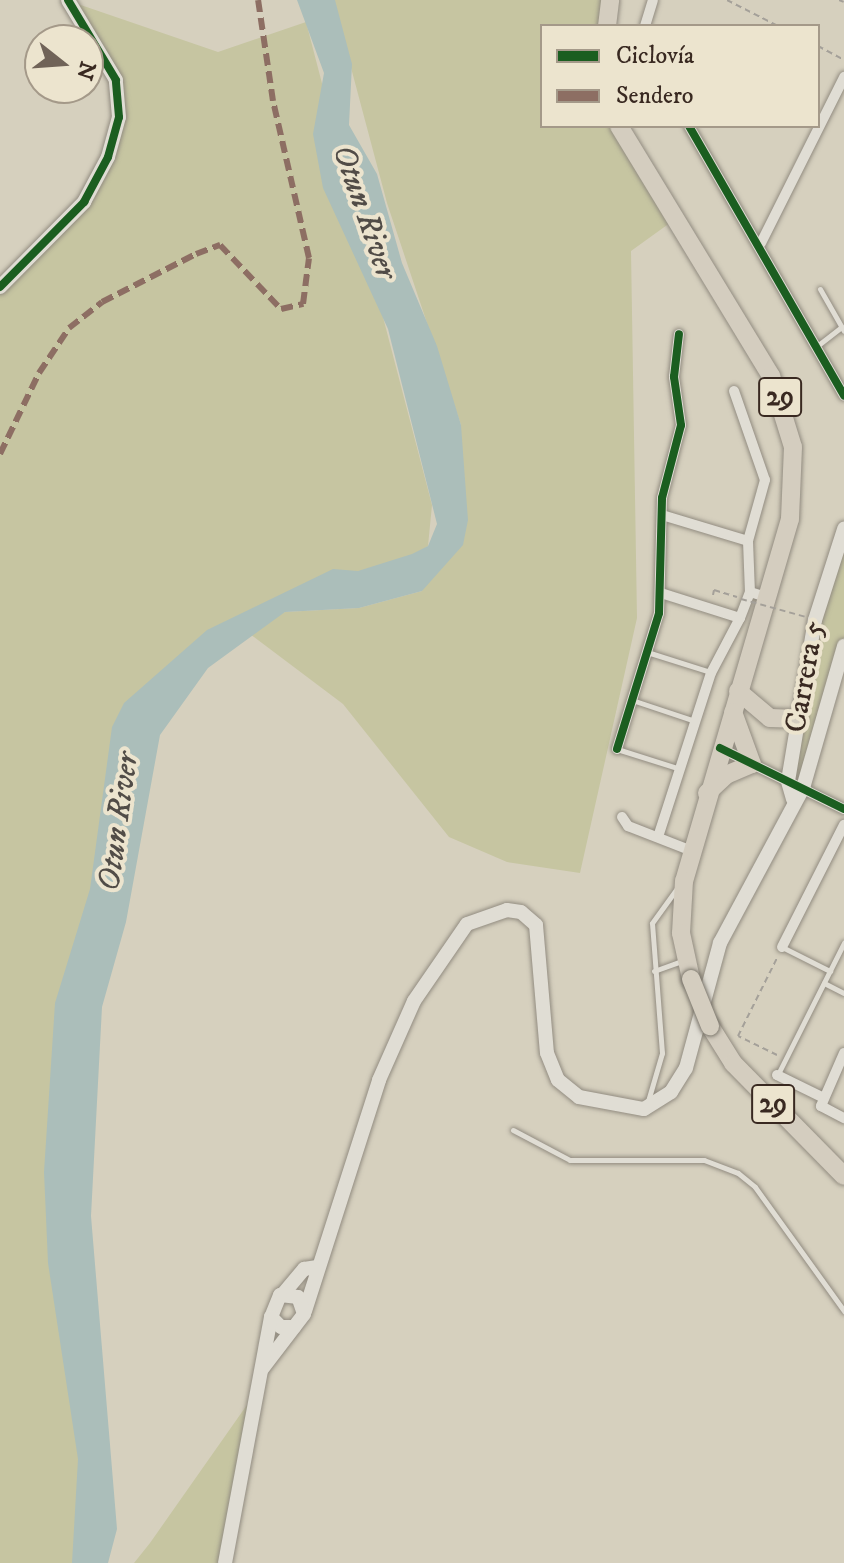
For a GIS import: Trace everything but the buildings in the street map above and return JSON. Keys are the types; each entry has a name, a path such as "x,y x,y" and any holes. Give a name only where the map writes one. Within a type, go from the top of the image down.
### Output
{"highway":[{"path":"607,24 610,0"},
{"name":"29","path":"620,128 781,399 793,447 794,493 752,596 735,700 706,794 684,881 685,959 710,1026 733,1063 844,1176"},
{"path":"735,700 770,718 799,719"},
{"path":"706,794 726,775 752,764 735,700"}],"main road":[{"path":"0,287 84,202 108,157 119,117 116,80 68,0"},
{"name":"Carrera 5","path":"788,781 815,620 844,529"},
{"name":"Carrera 5","path":"644,1109 671,1092 686,1068 720,943 798,794 844,646"},
{"path":"788,781 798,794"},
{"path":"262,1369 305,1311 316,1267 379,1080 414,1001 467,924 507,910 521,912 536,925 547,1053 558,1080 579,1097 644,1109"},
{"path":"225,1563 273,1301 304,1269 316,1267"},
{"path":"283,1294 298,1297 305,1311"},
{"path":"271,1317 281,1327 294,1327"}],"street":[{"path":"646,24 653,0"},
{"path":"820,125 844,77"},
{"path":"690,128 761,243 844,396"},
{"path":"761,243 818,128"},
{"path":"617,749 647,652 661,593 662,515 667,465 681,425 674,377 679,334"},
{"path":"658,837 711,673 752,596 748,541 765,480 734,391"},
{"path":"662,515 748,541"},
{"path":"661,593 740,618"},
{"path":"720,748 788,781"},
{"path":"798,794 844,809"},
{"path":"622,817 628,826 692,851"},
{"path":"782,947 844,825"},
{"path":"844,1053 822,1097 821,1106 844,1118"},
{"path":"777,1075 822,1097"}],"lane":[{"path":"817,346 843,329 820,289"},
{"path":"647,652 711,673"},
{"path":"632,700 696,721"},
{"path":"617,749 681,770"},
{"path":"644,1109 662,1069 653,972 655,913 684,881"},
{"path":"777,1075 844,943"},
{"path":"782,947 830,971"},
{"path":"653,972 685,959"},
{"path":"824,983 844,993"},
{"path":"513,1130 570,1160 704,1160 738,1173 755,1187 844,1311"}],"path":[{"path":"727,0 774,24"},
{"path":"839,0 844,2"},
{"path":"820,47 844,60"},
{"path":"708,608 714,590 752,596 806,617"},
{"path":"782,947 738,1036 785,1059"}],"green space":[{"path":"333,0 613,0 608,24 540,24 540,128 622,128 674,220 631,251 637,618 580,873 507,862 449,837 343,704 242,628 285,612 359,608 422,591 461,425 387,203"},
{"path":"69,1 218,52 306,22 432,505 428,546 380,580 282,597 135,696 86,983 88,1563 0,1563 0,287 69,217 108,157 116,80 104,60 104,24 83,24"},
{"path":"844,529 844,646 803,788 788,781 815,620"},
{"path":"249,1402 224,1563 134,1563 150,1543"}],"water":[{"name":"Otun River","path":"297,0 335,0 352,64 349,125 377,174 402,263 437,346 461,425 468,520 463,545 422,591 359,608 285,612 208,668 160,735 126,922 102,1007 91,1216 117,1529 108,1563 72,1563 78,1459 48,1263 44,1172 55,1003 90,889 112,727 124,703 207,630 333,569 358,571 412,554 428,546 437,524 388,329 323,188 313,134 324,73"}],"marked path":[{"path":"0,454 39,373 69,328 102,302 196,254 220,245 281,309 303,304 309,258 273,101 258,0"}],"cycle path":[{"path":"0,287 84,202 108,157 119,117 116,80 68,0"},
{"path":"690,128 844,396"},
{"path":"617,749 659,613 662,498 681,425 674,377 679,334"},
{"path":"720,748 844,809"}]}
